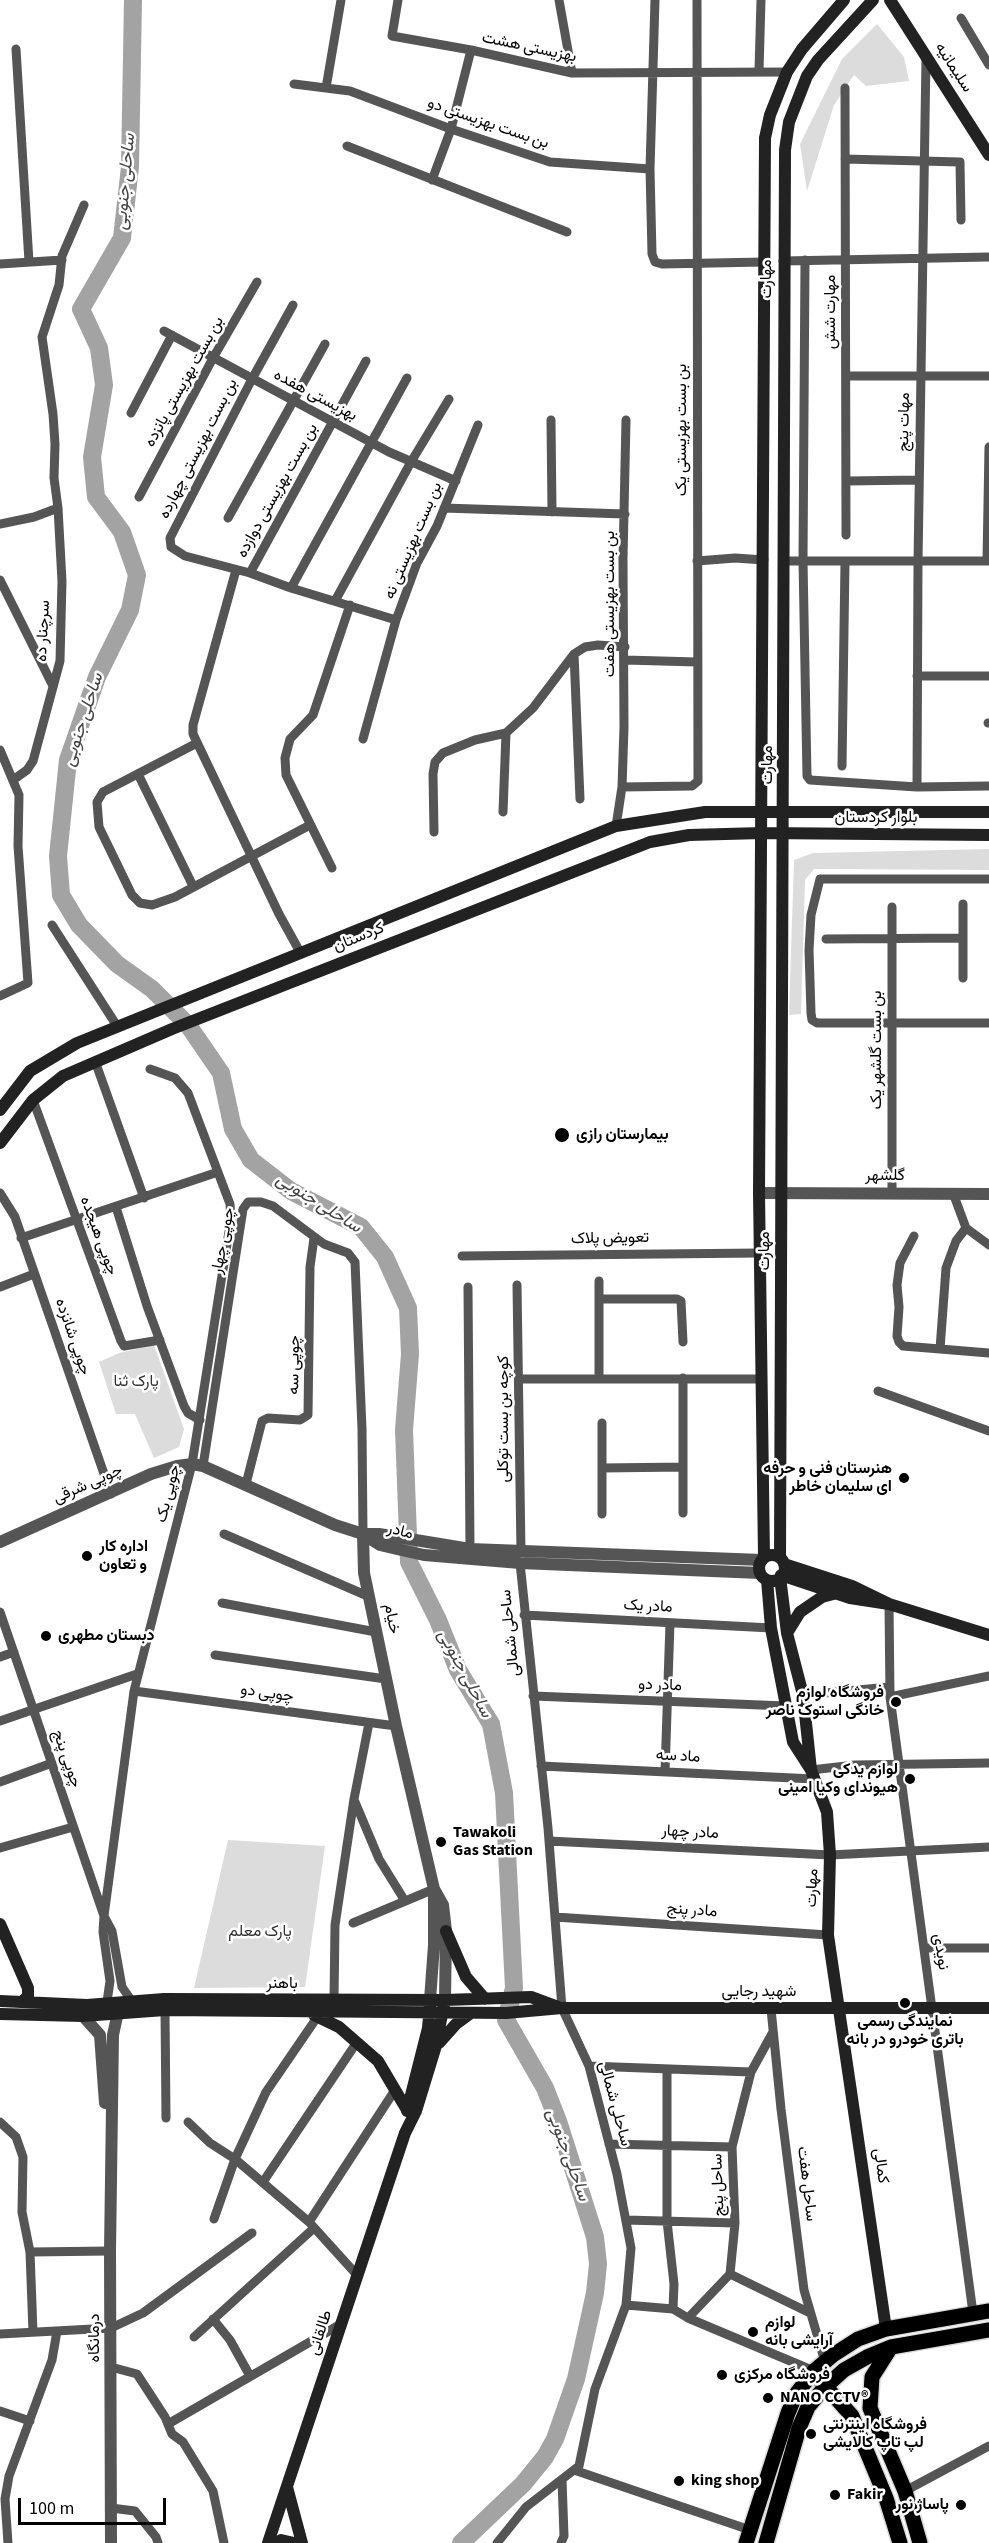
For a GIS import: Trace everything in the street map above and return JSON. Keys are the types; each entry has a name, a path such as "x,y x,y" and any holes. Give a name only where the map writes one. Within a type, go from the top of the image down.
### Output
{"main road":[{"name":"مهارت","path":"763,1558 759,1193 765,138 773,106 787,72 802,49 844,0"},
{"name":"مهارت","path":"812,1774 803,1695 787,1633 781,1569 785,150 789,122 807,76 818,60 873,0"},
{"name":"سلیمانیه","path":"890,0 989,155"},
{"path":"764,262 783,261"},
{"path":"764,560 783,561"},
{"name":"کردستان","path":"0,1110 30,1071 77,1043 616,826 705,812 762,812"},
{"name":"بلوار کردستان","path":"762,812 989,812"},
{"name":"بلوار کردستان","path":"762,833 989,835"},
{"name":"کردستان","path":"0,1143 33,1100 63,1076 172,1029 651,842 689,835 762,833"},
{"path":"781,1569 774,1580 764,1576 759,1568 763,1558 775,1555 781,1569 837,1593 850,1598 890,1604"},
{"path":"781,1569 852,1586 890,1604 989,1635"},
{"name":"مهارت","path":"764,1576 771,1628 793,1742 812,1774 827,1812 830,1855 828,1935 840,2009"},
{"path":"787,1633 800,1612 822,1597 837,1593"},
{"path":"0,1924 28,1988 28,1996 23,2001"},
{"path":"446,1931 466,1977 487,1999"},
{"name":"باهنر","path":"0,2014 83,2016 165,2010 301,2012 444,2006 487,1999 531,1998 562,2008"},
{"name":"باهنر","path":"0,2001 87,2005 131,2001 334,2000 430,2006"},
{"name":"طالقانی","path":"405,2133 407,2110 430,2006"},
{"name":"باهنر","path":"444,2006 471,2013 530,2013"},
{"name":"طالقانی","path":"268,2543 405,2133 416,2110 435,2049 444,2006"},
{"name":"شهید رجایی","path":"530,2013 562,2008 989,2008"},
{"name":"کمالی","path":"840,2009 886,2329"},
{"path":"301,2012 318,2016 339,2027 378,2061 407,2110"},
{"path":"435,2049 450,2029 471,2013"},
{"path":"748,2536 788,2413 796,2394 819,2366 858,2339 886,2329 989,2311"},
{"path":"766,2543 799,2428 808,2407 824,2388 859,2361 891,2347 989,2330"},
{"path":"891,2347 872,2377 870,2408 914,2516 920,2543"},
{"path":"819,2366 824,2388 852,2416 886,2498 900,2543"},
{"path":"852,2416 859,2408 870,2408"},
{"path":"287,2485 302,2543"},
{"path":"278,2543 282,2540 294,2543"}],"street":[{"path":"326,88 341,0"},
{"name":"بهزیستی هشت","path":"398,0 392,36 471,50 572,73 787,72"},
{"path":"559,0 572,73"},
{"path":"655,0 650,169 652,254 655,262 662,264 764,262"},
{"name":"بن بست بهزیستی یک","path":"622,788 697,784 697,0"},
{"path":"759,71 761,0"},
{"path":"961,18 989,65"},
{"path":"16,50 29,262"},
{"path":"432,180 451,129 471,50"},
{"name":"مهات پنج","path":"917,787 926,57"},
{"name":"بن بست بهزیستی دو","path":"294,84 350,91 451,129 550,162 650,169"},
{"name":"مهارت شش","path":"846,88 846,535"},
{"path":"347,146 567,232"},
{"path":"845,159 957,161 961,165 962,220"},
{"name":"سرچنار ده","path":"13,780 27,770 33,761 60,662 62,581 54,478 55,444 42,337 59,285 62,260 84,205"},
{"path":"783,261 989,257"},
{"path":"0,264 62,260"},
{"path":"805,260 803,561 807,776 810,780 917,787 989,786"},
{"name":"بن بست بهزیستی پانزده","path":"139,497 213,358 257,282"},
{"name":"بن بست بهزیستی چهارده","path":"237,570 179,553 172,549 170,542 252,379 293,305"},
{"name":"بهزیستی هفده","path":"131,413 168,333 371,443 456,481"},
{"path":"228,518 325,344"},
{"name":"بن بست بهزیستی دوازده","path":"250,573 366,361"},
{"path":"846,376 989,376"},
{"path":"291,588 407,378"},
{"path":"336,601 411,462 449,399"},
{"path":"551,420 552,512"},
{"name":"بن بست بهزیستی هفت","path":"616,826 622,788 626,420"},
{"name":"بن بست بهزیستی نه","path":"363,740 396,620 417,563 456,481 478,425"},
{"path":"783,561 988,561 989,447"},
{"path":"846,481 919,480"},
{"path":"0,524 34,517 58,508"},
{"path":"444,508 625,514"},
{"path":"697,561 735,558 764,560"},
{"path":"842,766 845,562"},
{"path":"300,952 251,857 218,783 196,743 194,725 237,570 396,620"},
{"path":"0,580 53,686"},
{"path":"332,868 286,775 285,758 290,739 313,715 350,605"},
{"path":"434,832 433,774 435,762 443,753 475,740 507,733 533,708 574,654 585,647 598,645 625,647"},
{"path":"574,654 580,800"},
{"path":"625,660 698,662"},
{"path":"917,676 989,675"},
{"path":"503,812 507,733"},
{"path":"196,743 103,792 97,802 99,827 132,895 141,903 152,905 194,886 310,825"},
{"path":"0,750 20,804 18,846 28,982 0,996"},
{"path":"138,774 194,886"},
{"path":"989,879 820,879 811,927 811,1013 812,1020 817,1023 989,1023"},
{"path":"963,904 963,978"},
{"name":"بن بست گلشهر یک","path":"892,907 892,1193"},
{"path":"52,925 117,1026"},
{"path":"826,939 962,938"},
{"path":"95,1061 144,1198"},
{"name":"چوپی چهار","path":"150,1069 175,1078 185,1087 230,1204 231,1219"},
{"name":"چوپی هیجده","path":"33,1100 124,1346 160,1340"},
{"path":"21,1238 218,1172"},
{"name":"چوپی شانزده","path":"0,1193 9,1205 111,1494"},
{"name":"گلشهر","path":"759,1193 989,1194"},
{"path":"953,1193 966,1228 989,1245"},
{"name":"چوپی چهار","path":"197,1465 245,1205 254,1202 273,1206 314,1238 348,1253 355,1262 362,1429 363,1534"},
{"path":"116,1207 184,1406 188,1413 200,1419"},
{"name":"چوپی یک","path":"107,2002 110,1981 103,1932 104,1916 134,1692 137,1674 197,1465 200,1419 231,1219"},
{"path":"940,1349 946,1268 956,1241 966,1228"},
{"path":"914,1236 900,1263 897,1285 899,1342 903,1346 989,1353"},
{"name":"چوپی سه","path":"246,1484 262,1421 268,1418 300,1420 308,1415 310,1267 314,1238"},
{"name":"تعویض پلاک","path":"462,1256 760,1253"},
{"path":"0,1287 34,1274"},
{"path":"599,1281 599,1379"},
{"name":"کوچه بن بست توکلی","path":"517,1285 520,1558"},
{"path":"468,1287 470,1550"},
{"path":"599,1299 681,1301 683,1342"},
{"path":"683,1378 683,1513"},
{"path":"519,1379 760,1378"},
{"path":"878,1391 989,1431"},
{"path":"602,1423 602,1514"},
{"path":"197,1465 246,1484 335,1525 363,1534"},
{"name":"چوپی شرقی","path":"0,1542 111,1494 151,1474 177,1466 197,1465"},
{"path":"602,1468 683,1467"},
{"path":"224,1534 370,1597"},
{"name":"مادر","path":"363,1534 380,1545 397,1543 425,1549 520,1558 764,1576"},
{"name":"خیام","path":"363,1534 364,1573 396,1726 434,1889 434,1945 430,2006"},
{"name":"مادر","path":"425,1549 470,1550 520,1558 763,1558"},
{"name":"ساحلی شمالی","path":"520,1558 524,1615 549,1841 562,2008 589,2066 609,2144 631,2248 626,2305 595,2389 579,2466 574,2470"},
{"path":"222,1604 376,1632"},
{"name":"نویدی","path":"890,1604 890,1692 909,1851 933,2008 973,2313"},
{"name":"چوپی پنج","path":"0,1614 104,1916"},
{"name":"مادر یک","path":"524,1615 771,1628"},
{"path":"664,1772 670,1623"},
{"path":"0,1657 14,1652"},
{"path":"215,1655 386,1679"},
{"path":"0,1721 137,1674"},
{"path":"803,1695 890,1692 989,1676"},
{"name":"چوپی دو","path":"134,1692 396,1726"},
{"name":"مادر دو","path":"533,1696 786,1706"},
{"path":"334,2000 335,1925 354,1799 369,1723"},
{"path":"0,1782 52,1763"},
{"name":"ماد سه","path":"541,1766 664,1772 812,1774 855,1765 989,1763"},
{"path":"354,1799 379,1859 405,1901"},
{"path":"0,1848 73,1827"},
{"name":"مادر چهار","path":"549,1841 830,1855 989,1847"},
{"path":"353,1923 434,1889"},
{"name":"خیام","path":"434,1889 443,1905 446,1931 444,2006"},
{"name":"چوپی یک","path":"104,1916 112,1931 122,1987 131,2001"},
{"name":"مادر پنج","path":"555,1917 828,1935"},
{"path":"924,1948 989,1948"},
{"name":"ساحل هفت","path":"771,2008 804,2290 819,2366"},
{"path":"165,2010 166,2118"},
{"name":"درمانگاه","path":"111,2543 110,2251 113,2035 118,2012"},
{"name":"درمانگاه","path":"83,2016 100,2035 103,2045 105,2101 112,2133"},
{"path":"214,2218 235,2160 266,2092 318,2016"},
{"name":"ساحل پنج","path":"730,2274 735,2223 732,2148 751,2072 773,2031"},
{"path":"263,2182 357,2042"},
{"path":"589,2066 751,2072"},
{"path":"667,2070 665,2146 667,2222 674,2276 674,2309"},
{"path":"194,2337 311,2225 394,2090"},
{"path":"0,2122 15,2137 23,2157 22,2212 30,2252 33,2332"},
{"path":"189,2122 210,2142 263,2182 311,2225 357,2275"},
{"path":"609,2144 732,2148"},
{"path":"626,2220 735,2223"},
{"path":"0,2334 111,2328 142,2313 252,2233"},
{"path":"30,2252 110,2251"},
{"path":"688,2318 730,2274 810,2313"},
{"path":"626,2305 674,2309 688,2318 819,2366"},
{"path":"213,2319 230,2340 250,2376"},
{"path":"168,2424 341,2324"},
{"path":"8,2543 4,2475 30,2421 52,2360 57,2331"},
{"path":"111,2367 137,2374 153,2396 171,2434 183,2442 213,2491 224,2543"},
{"path":"0,2411 30,2421"},
{"path":"904,2491 989,2446"},
{"path":"504,2540 526,2507 574,2470 748,2536"},
{"path":"561,2543 564,2536 562,2480"},
{"path":"111,2508 126,2508 135,2511 156,2537 158,2543"},
{"path":"914,2516 925,2543"}],"green space":[{"path":"877,24 904,57 909,81 866,86 854,75 834,105 807,191 800,144 842,59"},
{"path":"989,849 989,870 814,869 805,880 801,1014 789,1015 794,860 813,853"},
{"name":"پارک ثنا","path":"154,1345 184,1429 179,1447 154,1458 135,1414 116,1414 99,1362 119,1353"},
{"name":"پارک معلم","path":"228,1840 325,1846 305,1987 194,1988"}],"waterway":[{"name":"ساحلی جنوبی","path":"133,0 130,167 122,238 81,309 99,348 104,385 92,457 96,497 122,532 137,575 130,610 97,677 68,760 58,856 61,895 79,925 117,964 152,989 188,1025 221,1073 233,1129 251,1160 291,1191 361,1227 385,1257 408,1308 410,1354 404,1430 409,1562 438,1620 458,1670 491,1724 504,1793 514,1988 506,2020 545,2088 558,2121 595,2237 598,2264 595,2293 576,2379 555,2439 545,2457 523,2484 461,2543"}],"place":[{"name":"بیمارستان رازی","path":"562,1135"},
{"name":"هنرستان فنی و حرفه ای سلیمان خاطر","path":"904,1478"},
{"name":"اداره کار و تعاون","path":"87,1556"},
{"name":"دبستان مطهری","path":"46,1636"},
{"name":"فروشگاه لوازم خانگى استوک ناصر","path":"896,1702"},
{"name":"لوازم یدکى هیونداى وکیا امینى","path":"910,1779"},
{"name":"Tawakoli Gas Station","path":"441,1842"},
{"name":"نمایندگی رسمی باتری خودرو در بانه","path":"905,2003"},
{"name":"لوازم آرایشی بانه","path":"753,2332"},
{"name":"فروشگاه مرکزى","path":"722,2375"},
{"name":"NANO CCTV®","path":"768,2398"},
{"name":"فروشگاه اینترنتی لپ تاپ کالایشی","path":"811,2434"},
{"name":"king shop","path":"679,2481"},
{"name":"Fakir","path":"835,2495"},
{"name":"پاساژ نور","path":"961,2505"}]}
